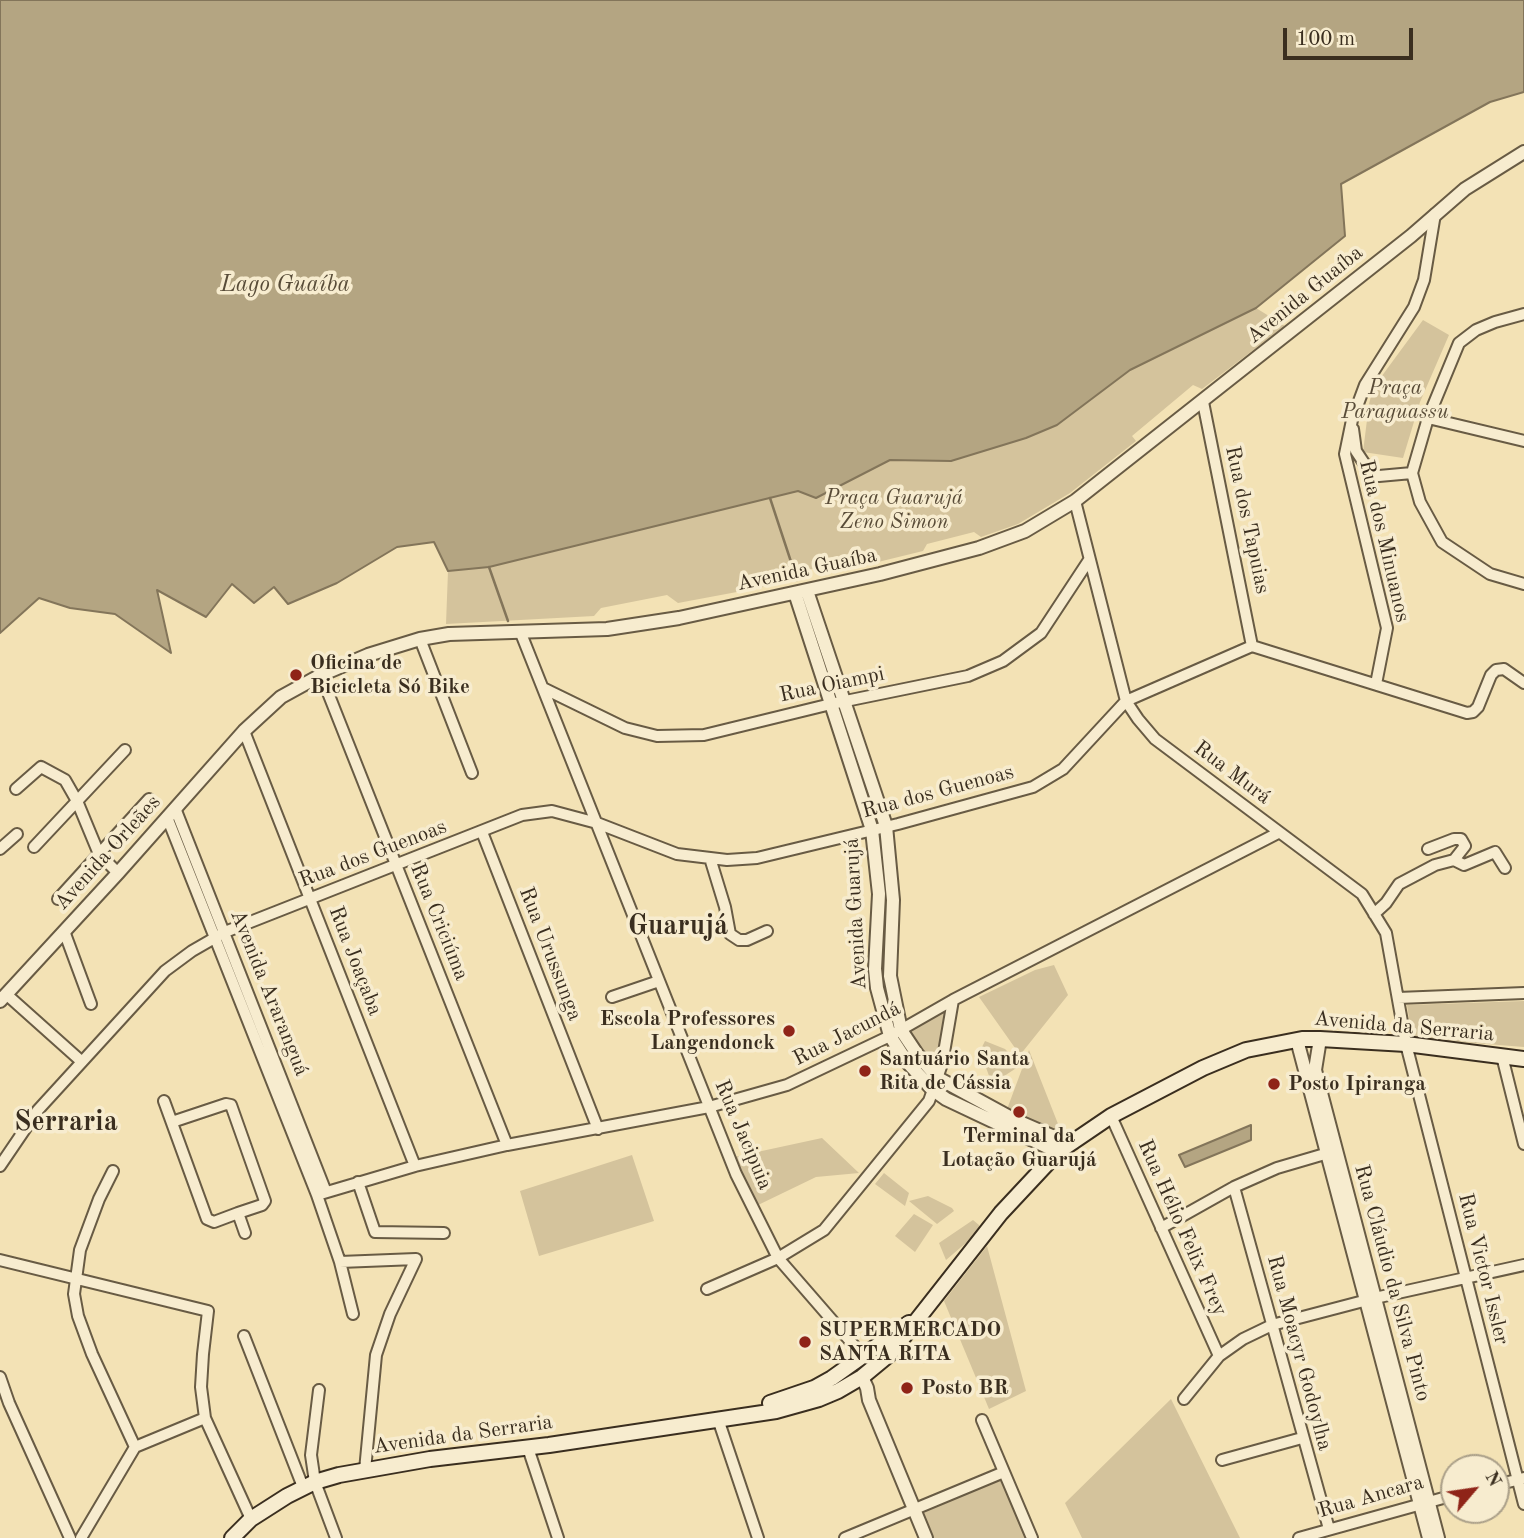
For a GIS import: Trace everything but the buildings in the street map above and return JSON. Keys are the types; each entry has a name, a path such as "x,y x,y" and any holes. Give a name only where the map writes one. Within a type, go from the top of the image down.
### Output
{"main road":[{"name":"Avenida da Serraria","path":"232,1538 251,1519 309,1485 365,1470 718,1419 856,1374 922,1314 1001,1213 1063,1147 1111,1116 1203,1068 1246,1050 1297,1040 1320,1039 1406,1044 1524,1059"},
{"name":"Avenida da Serraria","path":"856,1374 864,1357 886,1348"}],"street":[{"name":"Avenida Guaíba","path":"244,731 281,697 321,675 368,655 420,639 449,634 607,629 679,618 801,592 979,548 1024,531 1075,501 1203,402 1465,189 1524,152"},
{"name":"Rua dos Minuanos","path":"1376,684 1387,628 1345,454 1352,420 1366,385 1413,307 1424,280 1435,215"},
{"path":"1524,314 1476,330 1459,343 1428,418 1412,473 1420,502 1443,542 1490,574 1524,584"},
{"name":"Rua dos Tapuias","path":"1203,402 1252,646"},
{"path":"1428,418 1524,441"},
{"path":"1352,420 1356,451 1372,475 1412,473"},
{"name":"Rua Murá","path":"1075,501 1125,701 1154,738 1278,834 1362,894 1386,933 1406,1044"},
{"name":"Rua Oiampi","path":"543,688 625,728 657,736 704,735 831,704 968,676 1003,661 1041,632 1089,560"},
{"name":"Avenida Guarujá","path":"801,592 845,702 886,827 893,900 890,976 896,1033"},
{"name":"Avenida Guarujá","path":"801,592 831,704 872,830 878,894 875,969 877,988 896,1033 917,1054 935,1084 1004,1114 1063,1147"},
{"name":"Rua Jacipuia","path":"520,631 736,1174 778,1258 864,1357"},
{"path":"420,639 472,773"},
{"path":"1252,646 1467,713 1478,707 1491,675 1496,670 1504,669 1524,683"},
{"name":"Rua dos Guenoas","path":"0,1166 38,1110 165,971 220,935 522,815 552,811 597,823 677,854 727,860 757,858 886,827 1033,787 1063,769 1125,701 1252,646"},
{"name":"Rua Criciúma","path":"321,675 507,1145"},
{"name":"Avenida Orleães","path":"3,997 244,731"},
{"name":"Rua Joaçaba","path":"244,731 415,1166"},
{"path":"34,847 125,750"},
{"path":"16,789 37,769 44,767 65,780 78,801 99,854 118,873"},
{"path":"58,899 149,799"},
{"name":"Avenida Araranguá","path":"171,813 322,1194 353,1314"},
{"name":"Rua Urussunga","path":"482,832 598,1129"},
{"path":"0,849 17,834"},
{"name":"Rua Jacundá","path":"322,1194 415,1166 507,1145 709,1107 787,1085 896,1033 953,1000 1278,834"},
{"path":"1374,914 1400,884 1435,865 1454,860 1465,845 1461,839 1454,839 1428,849"},
{"path":"1454,860 1464,865 1495,852 1505,868"},
{"path":"710,858 730,934 739,940 747,940 767,931"},
{"path":"64,931 91,1003"},
{"path":"612,997 659,981"},
{"path":"1398,998 1524,993"},
{"path":"3,997 81,1061"},
{"path":"707,1289 778,1258 824,1230 929,1101 953,1000"},
{"name":"Rua Cláudio da Silva Pinto","path":"1320,1039 1315,1070 1333,1151 1424,1502 1438,1538"},
{"name":"Rua Cláudio da Silva Pinto","path":"1297,1040 1333,1151"},
{"name":"Rua Victor Issler","path":"1406,1044 1465,1278 1521,1479 1524,1504"},
{"path":"1502,1056 1524,1144"},
{"path":"164,1101 207,1219 214,1222 262,1205 265,1201 231,1105 226,1104 172,1122"},
{"name":"Rua Hélio Felix Frey","path":"1111,1116 1219,1356"},
{"path":"1161,1227 1234,1187 1277,1168 1333,1151"},
{"path":"113,1171 99,1199 80,1250 75,1279 78,1316 92,1354 135,1447"},
{"path":"358,1182 374,1232 444,1233"},
{"name":"Rua Moacyr Godoylha","path":"1234,1187 1329,1528"},
{"path":"238,1213 245,1233"},
{"path":"340,1262 416,1259 390,1314 376,1355 365,1470"},
{"path":"0,1260 208,1311 201,1387 205,1418 251,1519"},
{"path":"1184,1399 1219,1356 1243,1339 1272,1325 1371,1299 1524,1265"},
{"path":"244,1336 309,1485 336,1538"},
{"path":"856,1374 926,1538"},
{"path":"0,1377 69,1538"},
{"path":"309,1485 319,1391"},
{"path":"80,1538 135,1447 205,1418"},
{"path":"718,1419 758,1538"},
{"path":"982,1420 1032,1538"},
{"path":"1222,1460 1302,1438"},
{"path":"528,1448 558,1538"},
{"path":"845,1538 1004,1472"},
{"name":"Rua Ancara","path":"1299,1538 1440,1498"},
{"name":"Rua Cláudio da Silva Pinto","path":"1424,1502 1429,1538"}],"green space":[{"name":"Praça Guarujá Zeno Simon","path":"1256,308 1285,326 1202,389 1193,385 1132,436 1136,441 1070,493 1018,524 981,537 974,532 927,544 923,551 878,562 871,556 808,570 801,580 678,603 667,595 601,608 594,616 446,624 448,571 489,567 798,491 816,498 890,460 951,461 1026,438 1057,425 1130,370"},
{"name":"Praça Paraguassu","path":"1423,320 1449,335 1420,402 1403,458 1363,452 1373,388"},
{"path":"1054,965 1068,995 1020,1055 979,997 1035,970"},
{"path":"1524,1001 1524,1047 1412,1038 1407,1005"},
{"path":"949,1005 937,1068 908,1031"},
{"path":"985,1041 1005,1049 1021,1065 992,1084 980,1051"},
{"path":"1029,1050 1062,1134 1006,1112"},
{"path":"822,1138 859,1173 816,1177 756,1206 734,1157"},
{"path":"632,1155 654,1221 539,1256 520,1191"},
{"path":"884,1173 909,1193 905,1206 875,1184"},
{"path":"928,1196 954,1211 937,1224 909,1201"},
{"path":"914,1214 933,1225 915,1252 895,1236"},
{"path":"973,1220 981,1230 946,1260 939,1243"},
{"path":"987,1246 1026,1391 989,1409 944,1301"},
{"path":"1171,1399 1240,1538 1082,1538 1065,1503"},
{"path":"1001,1479 1026,1538 930,1538 920,1513"}],"water":[{"name":"Lago Guaíba","path":"0,0 1524,0 1524,92 1490,102 1341,184 1345,236 1256,308 1130,370 1057,425 1026,438 951,461 890,460 816,498 798,491 489,567 448,571 434,542 397,547 337,583 288,604 274,587 254,603 232,584 206,617 157,590 171,653 115,614 70,608 39,598 0,633"},
{"path":"1251,1125 1251,1140 1185,1167 1179,1155"}],"waterway":[{"path":"770,498 797,580"},
{"path":"489,567 508,621"},
{"path":"861,770 877,820"},
{"path":"881,838 886,898 882,983 888,1005"}],"place":[{"name":"Oficina de Bicicleta Só Bike","path":"296,675"},
{"name":"Escola Professores Langendonck","path":"789,1031"},
{"name":"Santuário Santa Rita de Cássia","path":"865,1071"},
{"name":"Posto Ipiranga","path":"1274,1084"},
{"name":"Terminal da Lotação Guarujá","path":"1019,1112"},
{"name":"SUPERMERCADO SANTA RITA","path":"805,1342"},
{"name":"Posto BR","path":"907,1388"}],"district":[{"name":"Guarujá","path":"678,927"},
{"name":"Serraria","path":"66,1123"}]}
